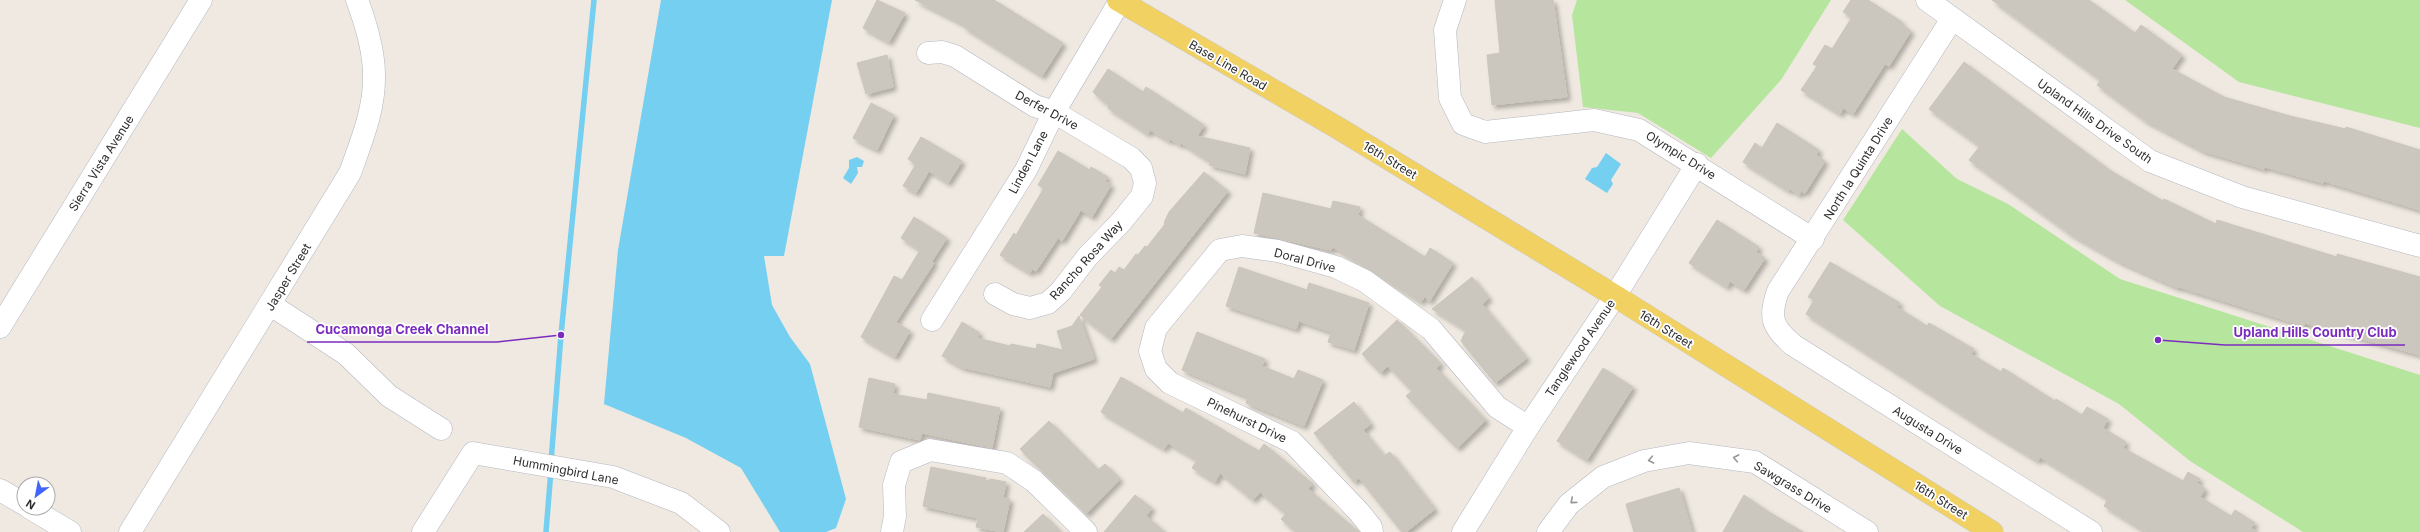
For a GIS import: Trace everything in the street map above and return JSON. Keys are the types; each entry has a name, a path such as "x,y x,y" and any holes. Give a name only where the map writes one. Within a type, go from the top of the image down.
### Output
{"main road":[{"name":"Base Line Road","path":"1119,1 1338,128"},
{"name":"16th Street","path":"1338,128 1615,296 1992,532"}],"street":[{"name":"Sierra Vista Avenue","path":"0,327 201,0"},
{"name":"Jasper Street","path":"130,532 271,305 350,173 367,126 374,75 367,27 357,0"},
{"name":"Olympic Drive","path":"1455,0 1445,30 1450,98 1463,124 1485,132 1594,120 1639,130 1697,164 1813,239"},
{"name":"Upland Hills Drive South","path":"1927,0 2150,160 2242,197 2420,246"},
{"name":"Linden Lane","path":"932,320 1026,170 1054,112 1119,1"},
{"name":"North la Quinta Drive","path":"1772,319 1773,304 1778,291 1813,239 1952,19"},
{"name":"Derfer Drive","path":"928,53 942,52 955,56 1035,106 1054,112 1131,158 1141,168"},
{"name":"Tanglewood Avenue","path":"1463,532 1528,427 1615,296 1697,164"},
{"name":"Rancho Rosa Way","path":"995,294 1013,304 1030,308 1048,303 1142,196 1145,183 1141,168"},
{"name":"Doral Drive","path":"1150,352 1156,328 1220,250 1242,246 1278,251 1336,267 1365,281 1408,310 1431,329 1497,407 1528,427"},
{"path":"271,305 346,354 389,396 441,429"},
{"name":"Augusta Drive","path":"1772,319 1778,332 1794,346 2091,532"},
{"name":"Pinehurst Drive","path":"1150,352 1156,369 1170,383 1292,442 1360,512 1371,527 1372,532"},
{"path":"894,524 894,485 901,462 930,450 1007,463 1034,481 1086,532"},
{"name":"Sawgrass Drive","path":"1548,532 1569,504 1604,477 1644,461 1689,452 1755,462 1867,532"},
{"name":"Hummingbird Lane","path":"423,532 473,453 613,477 681,503 719,532"},
{"path":"0,490 16,499"},
{"path":"43,516 70,532"}],"green space":[{"path":"1577,0 1831,0 1781,80 1711,158 1638,113 1583,107 1572,15"},
{"path":"2125,0 2420,0 2420,128 2239,82"},
{"path":"1902,129 1957,179 2008,204 2120,279 2420,375 2420,532 2303,532 2190,461 2119,404 1940,306 1843,220"}],"water":[{"path":"661,0 832,0 784,256 764,256 772,305 790,337 810,364 846,499 836,528 826,532 780,532 741,468 686,438 604,404 618,250"},
{"path":"1606,153 1621,164 1611,180 1613,184 1607,193 1585,179 1592,168 1597,167"},
{"path":"857,157 864,161 862,167 857,167 858,173 851,184 843,178 849,168 849,160"}],"building":[{"path":"877,0 905,13 889,42 863,28"},
{"path":"915,0 994,0 1063,43 1042,76 964,27 965,25"},
{"path":"1495,0 1553,0 1567,97 1492,105 1487,55 1500,53"},
{"path":"1851,0 1868,0 1902,22 1901,24 1911,31 1889,66 1885,64 1853,114 1843,108 1840,114 1801,90 1817,66 1813,64 1825,45 1832,49 1852,17 1843,12"},
{"path":"1992,0 2089,0 2135,33 2141,25 2182,55 2172,69 2224,97 2290,116 2346,129 2346,127 2420,150 2420,210 2324,181 2323,183 2265,167 2264,169 2203,151 2146,121 2097,85 2101,80"},
{"path":"887,55 893,87 866,94 857,63"},
{"path":"1964,62 2111,171 2163,201 2164,199 2216,224 2217,220 2337,257 2337,254 2420,277 2420,355 2305,323 2304,326 2179,287 2178,288 2118,261 2072,235 1969,160 1980,146 1929,109"},
{"path":"1108,69 1143,92 1146,87 1204,125 1197,136 1250,148 1245,174 1209,165 1211,162 1181,143 1180,145 1170,139 1169,141 1150,130 1148,134 1108,108 1109,106 1093,92"},
{"path":"871,103 894,115 877,150 853,138"},
{"path":"1777,123 1819,150 1816,155 1825,161 1805,193 1801,191 1799,195 1790,189 1789,191 1743,162 1755,143 1762,148"},
{"path":"921,137 962,161 948,183 929,171 916,193 903,186 916,164 908,159"},
{"path":"1058,151 1090,170 1091,167 1108,177 1105,181 1111,185 1092,217 1081,210 1062,241 1058,238 1036,271 1032,269 1030,273 1000,255 1014,233 1016,235 1044,188 1038,185"},
{"path":"1204,172 1228,191 1111,339 1080,315 1102,287 1099,285 1111,270 1115,273 1119,267 1124,270 1136,254 1138,255 1145,246 1147,247 1165,224 1164,223 1169,212"},
{"path":"1263,193 1331,209 1333,201 1360,207 1358,215 1425,257 1430,248 1453,263 1429,302 1425,296 1421,302 1333,247 1331,250 1254,233"},
{"path":"914,217 947,238 932,261 934,263 896,322 910,331 895,357 861,337 894,276 902,280 920,250 901,238"},
{"path":"1717,220 1759,247 1756,252 1765,258 1744,290 1730,281 1727,287 1689,263"},
{"path":"1830,262 1900,303 1897,307 1927,326 1929,323 1974,349 1971,354 2001,372 2003,368 2055,401 2056,399 2082,415 2087,407 2108,419 2103,428 2126,442 2123,448 2183,481 2188,472 2200,479 2197,483 2205,489 2200,497 2231,516 2235,510 2255,523 2251,528 2257,532 2146,532 2104,506 2108,499 2040,457 2038,461 1985,429 1806,314 1814,300 1808,297"},
{"path":"1239,267 1307,290 1309,283 1369,303 1354,350 1328,342 1331,332 1299,321 1296,329 1226,306"},
{"path":"1472,277 1489,298 1482,304 1527,358 1495,383 1461,341 1466,330 1432,309"},
{"path":"1079,316 1094,359 1053,373 1050,387 961,367 942,356 962,322 980,333 977,338 1010,346 1011,344 1036,349 1037,344 1063,350 1057,331 1072,326"},
{"path":"1397,320 1441,364 1436,368 1486,420 1457,448 1406,396 1412,391 1388,366 1381,373 1362,354"},
{"path":"1197,332 1265,359 1262,366 1294,379 1298,370 1323,380 1304,426 1246,403 1248,397 1182,370"},
{"path":"1603,368 1633,387 1587,460 1557,441"},
{"path":"1121,377 1183,413 1186,408 1259,451 1264,444 1313,484 1308,489 1359,532 1296,532 1281,519 1286,514 1260,492 1253,500 1220,473 1215,482 1192,468 1197,460 1168,443 1164,449 1101,412"},
{"path":"869,378 895,384 893,394 927,400 928,393 1000,408 992,448 922,433 920,440 859,427"},
{"path":"1354,402 1371,424 1363,430 1384,456 1390,452 1435,509 1406,532 1402,532 1359,478 1354,482 1314,433"},
{"path":"1049,421 1098,470 1105,464 1120,479 1086,514 1020,449"},
{"path":"931,467 986,478 984,485 990,479 1006,482 1003,498 1010,499 1003,532 976,527 978,518 923,506"},
{"path":"1679,488 1692,532 1634,532 1626,504"},
{"path":"1135,495 1152,508 1146,516 1165,532 1104,532"},
{"path":"1744,495 1769,512 1803,532 1723,532"},
{"path":"1043,514 1061,532 1024,532"}],"waterway":[{"path":"551,462 561,335 594,0"},
{"path":"546,532 551,470"}],"place":[{"name":"Cucamonga Creek Channel","path":"561,335"},
{"name":"Upland Hills Country Club","path":"2158,340"}]}
